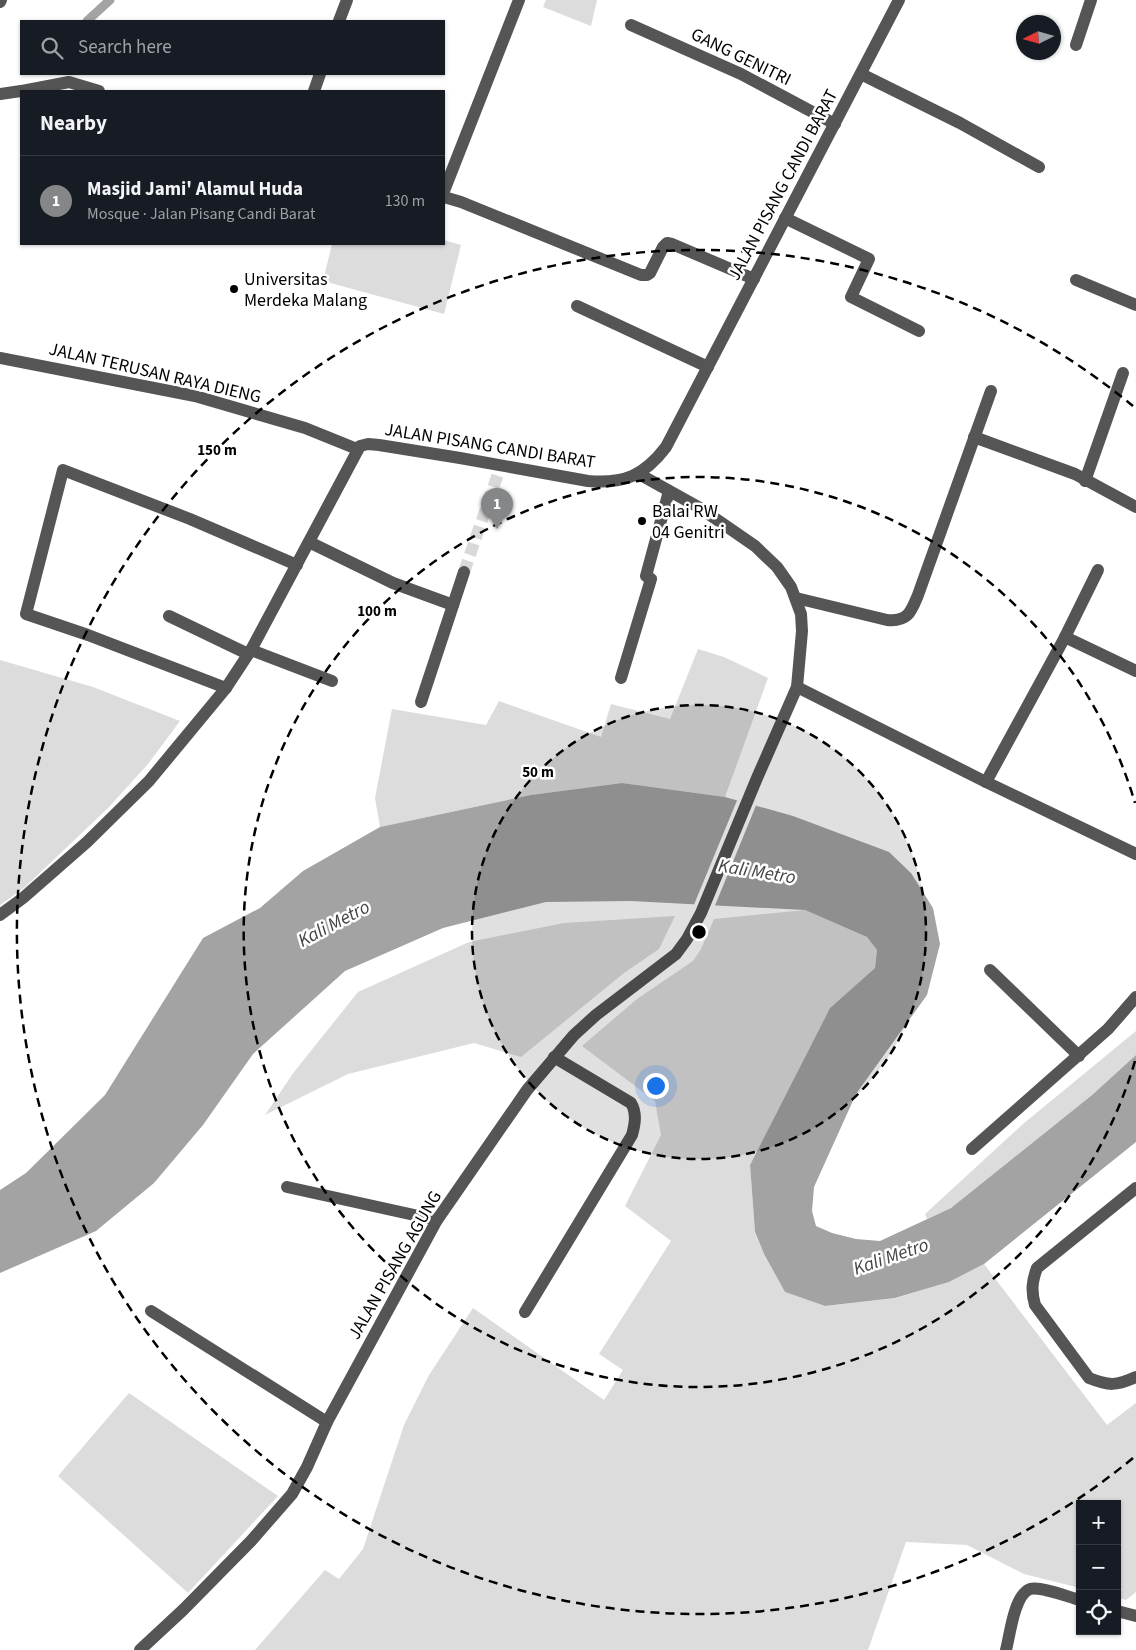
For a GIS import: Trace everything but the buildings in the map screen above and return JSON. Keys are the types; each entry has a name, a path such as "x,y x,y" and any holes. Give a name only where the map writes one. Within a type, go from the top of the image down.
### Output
{"street":[{"path":"340,20 347,0"},
{"path":"445,188 519,0"},
{"name":"JALAN PISANG CANDI BARAT","path":"357,449 364,444 368,444 500,468 603,482 618,481 639,474 650,467 666,447 899,0"},
{"path":"1076,45 1091,0"},
{"name":"GANG GENITRI","path":"631,25 742,74 835,124"},
{"path":"861,74 960,123 1038,167"},
{"path":"314,90 320,75"},
{"path":"27,90 69,82 96,90"},
{"path":"0,94 20,91"},
{"path":"445,197 461,202 641,275 650,273 663,247 667,243 754,279"},
{"path":"785,218 869,259 851,296 919,331"},
{"path":"1076,280 1136,305"},
{"path":"577,306 708,367"},
{"name":"JALAN TERUSAN RAYA DIENG","path":"0,358 195,396 305,428 357,449"},
{"path":"1085,480 1123,373"},
{"path":"796,598 887,620 903,619 911,610 918,595 991,391"},
{"path":"974,437 1074,474 1136,507"},
{"path":"0,915 24,898 87,842 149,782 226,688 250,652 298,565 357,449"},
{"path":"226,688 115,645 26,614 63,470 190,519 298,565"},
{"name":"JALAN PISANG AGUNG","path":"140,1650 183,1610 250,1541 292,1494 307,1467 327,1422 437,1220 527,1090 574,1035 596,1015 676,954 687,939 701,913 796,686 802,631 801,614 791,587 777,567 755,546 700,508 639,474"},
{"path":"621,678 651,579 646,576 669,491"},
{"path":"309,542 392,583 454,605"},
{"path":"986,782 1098,570"},
{"path":"421,702 464,572"},
{"path":"168,616 250,652 332,681"},
{"path":"1064,637 1136,671"},
{"path":"796,686 986,782 1136,854"},
{"path":"990,970 1079,1056"},
{"path":"972,1149 1079,1056 1108,1029 1136,997"},
{"path":"526,1312 632,1134 634,1125 634,1112 631,1103 554,1057"},
{"path":"287,1187 437,1220"},
{"path":"1136,1188 1037,1268 1031,1291 1035,1305 1089,1378 1102,1383 1113,1384 1122,1383 1136,1377"},
{"path":"151,1310 327,1422"},
{"path":"1006,1650 1018,1600 1023,1593 1031,1589 1040,1589 1076,1599"},
{"path":"1121,1612 1136,1616"}],"shaded area":[{"path":"546,0 597,0 591,26 543,7"},
{"path":"445,240 461,245 444,314 323,281 332,245 445,245"},
{"path":"698,649 724,657 768,678 725,797 622,783 531,795 380,827 375,798 392,709 486,725 499,701 601,737 611,704 670,719"},
{"path":"0,660 93,687 180,721 148,764 109,807 24,888 0,905"},
{"path":"805,910 867,937 877,950 875,968 830,1008 750,1165 755,1233 785,1292 825,1306 896,1298 949,1282 984,1264 1107,1425 1136,1403 1136,1592 1126,1600 1121,1598 1121,1500 1076,1500 1076,1587 1024,1574 967,1545 906,1542 868,1650 255,1650 325,1570 339,1579 363,1549 404,1425 429,1375 473,1308 604,1400 623,1370 599,1354 671,1241 625,1206 661,1135 655,1101 582,1046 637,999 693,961 701,949 714,919"},
{"path":"675,916 659,949 624,973 521,1057 474,1043 348,1074 265,1115 294,1072 358,992 469,942 564,923"},
{"path":"1136,1031 1136,1055 1092,1095 951,1208 927,1219 925,1214 1023,1124"},
{"path":"129,1393 278,1496 188,1593 58,1476"}],"water":[{"name":"Kali Metro","path":"622,783 725,797 793,816 889,852 911,873 933,908 940,944 927,995 856,1094 814,1187 812,1211 816,1226 832,1233 856,1239 880,1241 951,1208 1092,1095 1136,1055 1136,1142 984,1264 949,1282 895,1298 825,1306 785,1292 764,1254 755,1232 750,1165 830,1008 875,968 877,950 867,937 805,910 631,901 546,902 443,928 345,971 253,1054 203,1125 154,1183 96,1231 0,1273 0,1190 26,1173 105,1095 203,938 260,908 303,871 380,827 531,795"}],"pier":[{"path":"738,798 757,803 714,908 693,907"}],"waterway":[{"path":"88,20 110,0"}],"tunnel":[{"path":"464,572 499,471"}],"place":[{"name":"Universitas Merdeka Malang","path":"234,289"},
{"name":"Balai RW 04 Genitri","path":"642,521"},
{"name":"Masjid Jami' Alamul Huda","path":"497,529"}]}
